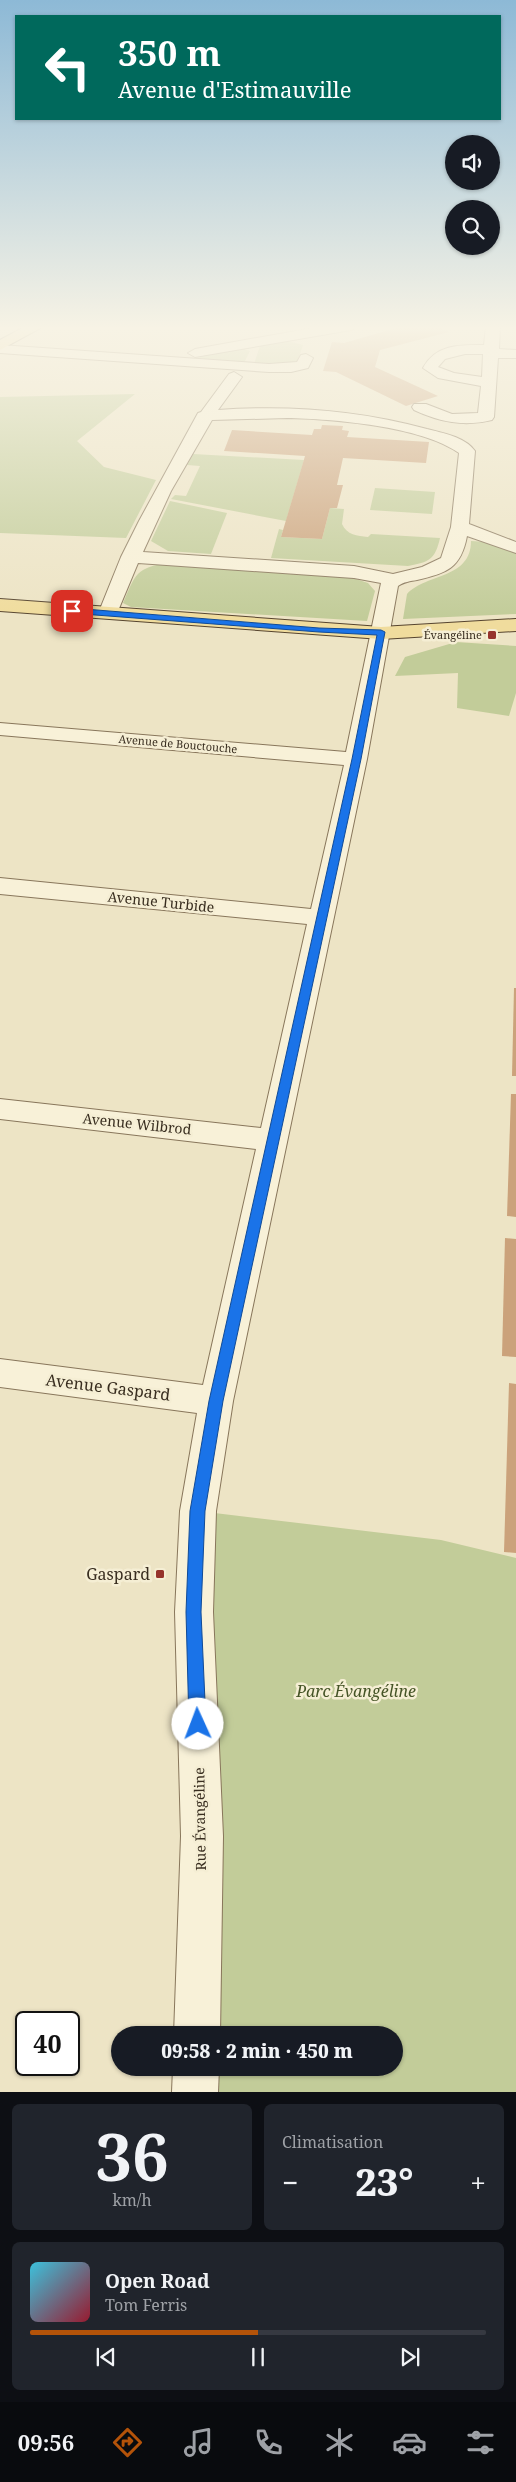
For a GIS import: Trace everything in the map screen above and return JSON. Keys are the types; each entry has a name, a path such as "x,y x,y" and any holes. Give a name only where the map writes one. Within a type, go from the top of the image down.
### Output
{"main road":[{"path":"0,605 319,630 381,632 516,625"}],"street":[{"path":"108,614 130,556 199,424"},
{"path":"130,556 354,572 393,580 440,567 448,562 452,556 460,528 466,451 459,445 447,440 395,424"},
{"path":"460,528 516,548"},
{"name":"Rue Évangéline","path":"197,2026 202,1836 194,1612 198,1511 216,1401 356,759 381,632 383,612 389,586 393,580"},
{"name":"Avenue de Bouctouche","path":"0,729 356,759"},
{"name":"Avenue Turbide","path":"0,886 322,918"},
{"name":"Avenue Wilbrod","path":"0,1109 273,1140"},
{"name":"Avenue Gaspard","path":"0,1373 216,1401"},
{"path":"195,2092 196,2076"}],"green space":[{"path":"0,424 98,424 77,441 104,467 156,480 126,538 0,533"},
{"path":"193,454 304,460 286,521 171,499 175,495 186,496 200,466 187,465"},
{"path":"375,488 435,492 432,514 370,510"},
{"path":"170,501 227,513 211,554 168,551 151,541"},
{"path":"330,508 344,509 342,524 347,531 353,534 368,537 371,534 440,538 436,551 430,559 408,566 271,558 279,529 283,530 281,537 322,539"},
{"path":"471,541 488,542 516,551 516,614 403,619 407,594 415,587 456,569 464,562 469,553"},
{"path":"163,564 350,577 368,583 375,591 367,621 131,607 123,603 133,581 140,572 146,568"},
{"path":"456,642 516,646 516,693 509,716 457,708 458,673 395,676 405,657"},
{"name":"Parc Évangéline","path":"198,1511 441,1540 516,1558 516,2092 195,2092 196,2076 403,2076 403,2026 197,2026"}],"building":[{"path":"322,425 343,426 342,430 349,431 347,437 429,442 426,463 343,458 337,485 343,485 337,508 330,508 322,539 281,537 305,456 224,451 232,430 312,435 314,429 321,429"},
{"path":"514,988 516,988 516,1076 512,1076"},
{"path":"511,1094 516,1094 516,1217 507,1216"},
{"path":"505,1238 516,1239 516,1357 502,1356"},
{"path":"509,1383 516,1384 516,1553 504,1552"}],"place":[{"name":"Évangéline","path":"492,635"},
{"name":"Gaspard","path":"160,1574"}],"route":[{"path":"72,611 319,630 381,632 356,759 216,1401 198,1511 194,1612 198,1724"}]}
